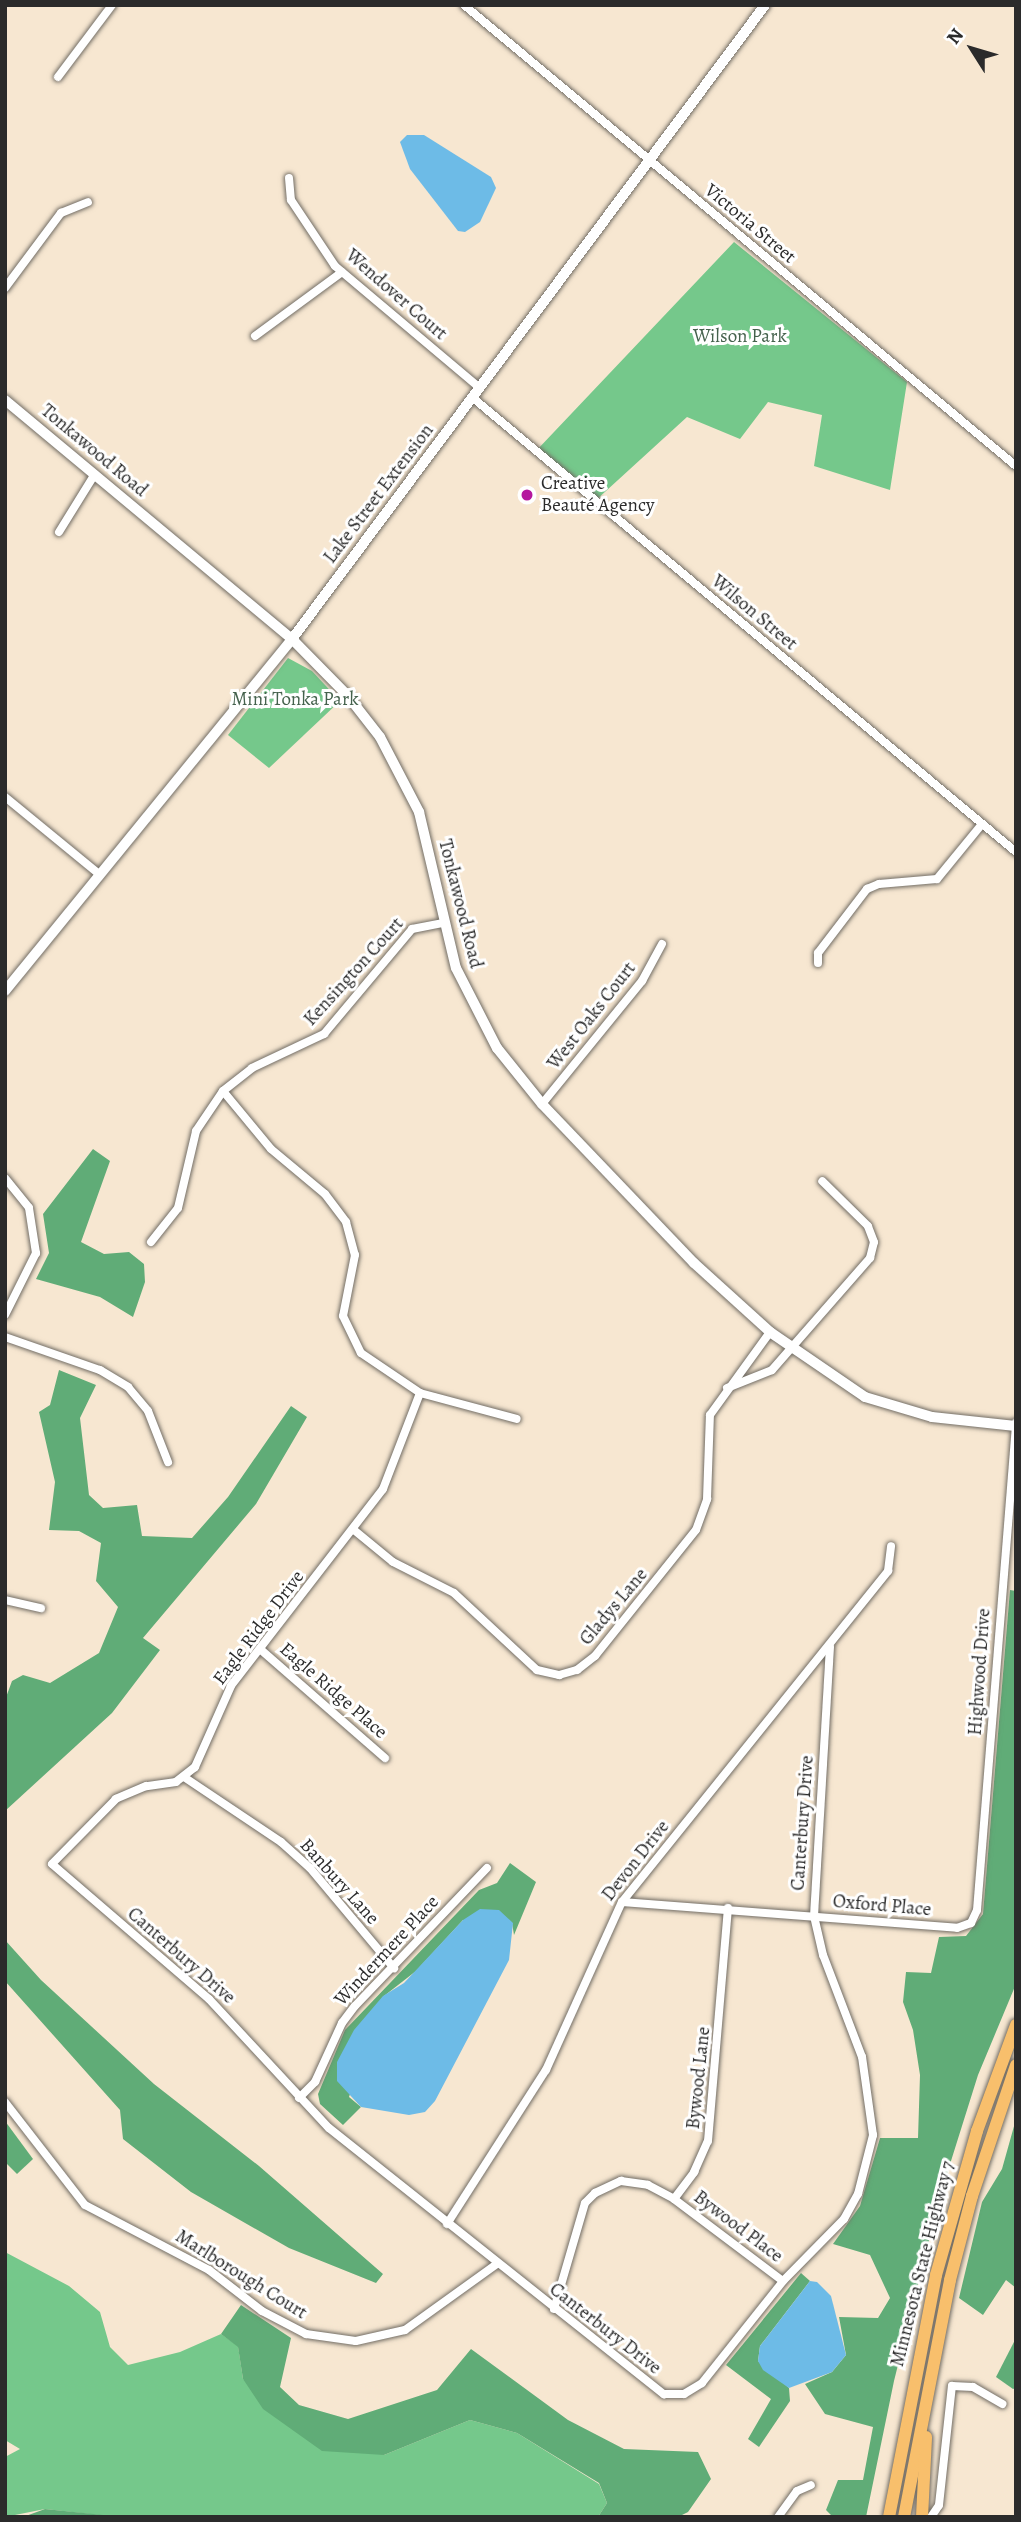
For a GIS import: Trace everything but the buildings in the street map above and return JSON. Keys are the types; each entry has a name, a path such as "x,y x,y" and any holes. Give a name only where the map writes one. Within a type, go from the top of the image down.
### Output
{"main road":[{"name":"Minnesota State Highway 7","path":"889,2517 936,2275 977,2131 1016,2025"},
{"name":"Minnesota State Highway 7","path":"904,2517 926,2399 972,2196 1016,2065"},
{"path":"922,2517 930,2411 926,2399"}],"street":[{"path":"58,77 112,5"},
{"name":"Victoria Street","path":"464,5 1016,466"},
{"name":"Lake Street Extension","path":"5,991 292,639 765,5"},
{"name":"Wendover Court","path":"289,178 291,200 304,223 342,272 481,388"},
{"path":"5,288 61,213 88,202"},
{"path":"255,336 342,272"},
{"name":"Wilson Street","path":"473,398 1016,852"},
{"name":"Tonkawood Road","path":"5,400 292,639 348,696 403,776 419,813 443,923 474,1008 497,1048 542,1104 694,1264 770,1332 838,1382 885,1404 932,1417 1016,1425"},
{"path":"59,532 95,474"},
{"path":"5,797 99,873"},
{"path":"818,963 818,953 867,889 937,879 982,824"},
{"name":"Kensington Court","path":"151,1242 178,1208 196,1131 223,1091 252,1068 324,1034 412,929 443,923"},
{"name":"West Oaks Court","path":"542,1104 635,991 662,944"},
{"path":"223,1091 271,1149 337,1207 353,1238 355,1255 344,1302 346,1329 361,1353 420,1393 517,1419"},
{"path":"5,1178 29,1208 36,1253 5,1315"},
{"path":"727,1388 766,1376 792,1349 873,1250 868,1226 822,1181"},
{"name":"Gladys Lane","path":"354,1530 393,1562 460,1598 530,1665 547,1673 569,1673 594,1657 696,1530 709,1488 707,1424 713,1406 770,1332"},
{"path":"5,1337 100,1370 128,1387 148,1411 168,1462"},
{"name":"Eagle Ridge Drive","path":"184,1777 201,1756 231,1686 383,1489 420,1393"},
{"name":"Highwood Drive","path":"971,1923 976,1910 1016,1425"},
{"name":"Devon Drive","path":"447,2224 546,2070 622,1902 888,1571 891,1546"},
{"path":"5,1600 41,1608"},
{"name":"Canterbury Drive","path":"184,1777 116,1799 52,1864 209,1999 329,2128 655,2389 674,2396 702,2383 783,2281 852,2207 873,2135 862,2057 823,1955 814,1916 830,1646"},
{"name":"Eagle Ridge Place","path":"260,1649 385,1758"},
{"name":"Banbury Lane","path":"184,1777 281,1842 310,1868 394,1968"},
{"name":"Windermere Place","path":"299,2098 315,2082 342,2023 487,1868"},
{"name":"Oxford Place","path":"622,1902 728,1908 957,1928 971,1923"},
{"name":"Bywood Lane","path":"674,2199 694,2172 708,2141 728,1908"},
{"name":"Marlborough Court","path":"5,2102 85,2205 209,2270 262,2311 306,2334 356,2341 405,2330 498,2264"},
{"path":"554,2309 579,2216 595,2193 621,2181 636,2182 674,2199"},
{"name":"Bywood Place","path":"674,2199 783,2281"},
{"path":"931,2517 939,2505 952,2386 973,2387 1002,2404"},
{"path":"778,2517 797,2491 811,2485"}],"green space":[{"name":"Wilson Park","path":"734,242 907,382 890,490 814,466 822,415 768,402 740,439 687,417 595,501 536,451"},
{"name":"Mini Tonka Park","path":"288,658 312,671 340,701 269,768 228,735"},
{"path":"93,1149 110,1161 81,1242 104,1254 129,1252 144,1264 145,1282 133,1317 100,1297 36,1279 49,1253 43,1214"},
{"path":"59,1370 96,1385 80,1418 89,1495 103,1508 137,1505 142,1536 192,1538 228,1497 291,1406 307,1417 256,1504 143,1638 160,1650 112,1713 5,1811 5,1700 12,1681 23,1675 50,1683 99,1653 118,1607 96,1581 101,1543 79,1531 49,1530 55,1482 39,1412 50,1405"},
{"path":"1010,1590 1016,1591 1016,1984 978,2075 940,2196 894,2381 866,2517 833,2517 826,2510 838,2480 863,2480 873,2427 825,2414 805,2384 832,2372 846,2355 839,2317 878,2318 890,2298 870,2255 833,2244 860,2206 880,2138 918,2138 920,2075 913,2030 903,2002 906,1972 931,1973 939,1937 966,1936 983,1914"},
{"path":"510,1863 536,1882 514,1935 512,1923 463,1920 416,1971 384,1996 349,2097 361,2107 343,2125 320,2104 318,2094 345,2030 479,1890 497,1883"},
{"path":"5,1940 41,1980 154,2084 259,2166 383,2274 376,2283 289,2248 191,2192 123,2139 120,2110 5,1981"},
{"path":"1016,2119 1016,2288 1006,2280 983,2315 959,2298 982,2202 1002,2169"},
{"path":"5,2121 33,2159 17,2174 5,2162"},
{"path":"5,2252 69,2286 100,2312 110,2347 128,2365 180,2352 221,2334 238,2346 243,2379 384,2455 470,2420 517,2433 599,2484 607,2503 598,2517 117,2517 45,2509 5,2517 5,2457 20,2449 5,2440"},
{"path":"801,2273 810,2281 760,2346 758,2361 789,2388 790,2401 759,2447 748,2439 771,2399 726,2365"},
{"path":"241,2305 291,2338 280,2387 299,2405 348,2419 437,2390 471,2349 568,2420 624,2449 698,2452 711,2479 688,2512 678,2517 598,2517 607,2503 599,2483 517,2433 470,2420 384,2455 322,2451 263,2409 243,2379 238,2347 221,2334"},
{"path":"1016,2338 1016,2388 1013,2389 996,2377"},
{"path":"45,2509 113,2516 117,2517 23,2517"}],"water":[{"path":"407,135 424,135 491,177 496,188 480,222 465,232 458,231 410,169 400,142"},
{"path":"480,1909 499,1910 513,1923 509,1960 435,2101 425,2112 409,2115 361,2107 337,2081 337,2062 354,2030 383,1996 404,1983 463,1920"},
{"path":"810,2281 817,2282 831,2296 846,2355 832,2372 789,2388 763,2370 758,2361 760,2346"}],"place":[{"name":"Creative Beauté Agency","path":"527,495"}]}
